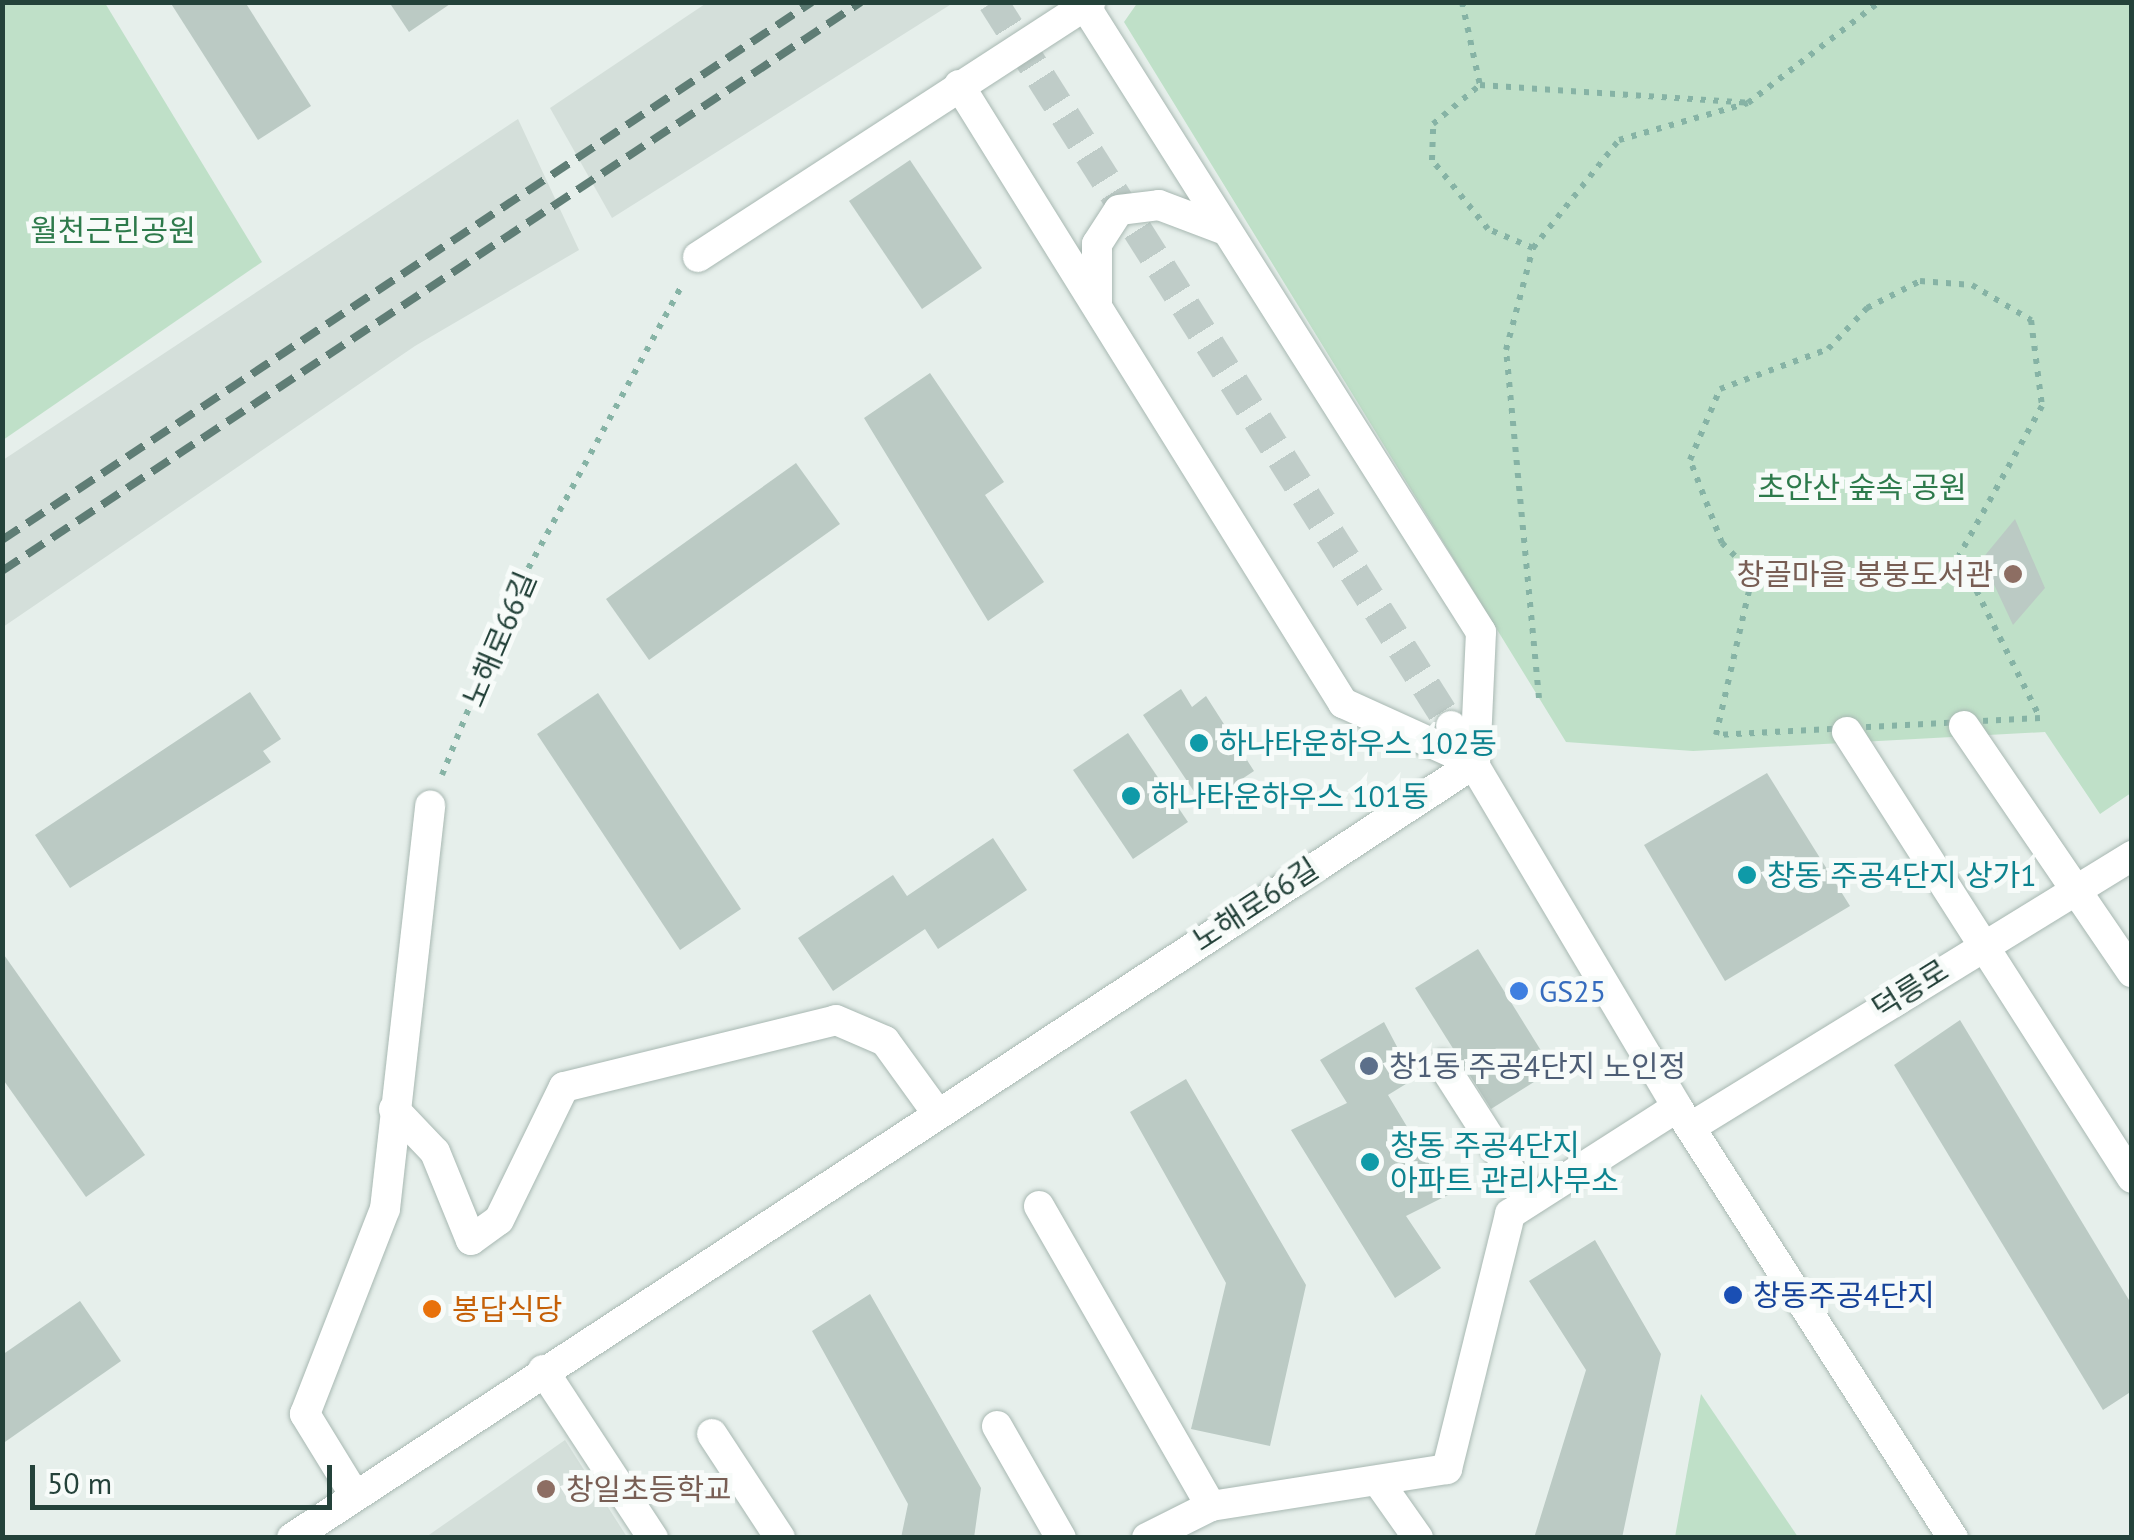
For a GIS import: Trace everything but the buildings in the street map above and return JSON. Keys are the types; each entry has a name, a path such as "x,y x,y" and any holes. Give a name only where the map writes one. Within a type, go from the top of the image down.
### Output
{"street":[{"path":"698,257 959,86 1090,6 1481,632 1474,763"},
{"path":"959,86 1343,703 1474,763"},
{"path":"1098,309 1097,244 1119,210 1159,205 1227,231"},
{"path":"1452,726 1684,1117 1952,1538"},
{"path":"1964,726 2076,884 2132,972"},
{"path":"1846,732 2132,1178"},
{"name":"노해로66길","path":"292,1538 936,1110 1474,763"},
{"path":"354,1494 305,1414 385,1210 430,805"},
{"name":"덕릉로","path":"1530,1201 1684,1117 2076,884 2132,856"},
{"path":"394,1109 434,1152 471,1240 499,1220 564,1087 836,1020 885,1041 936,1110"},
{"path":"1147,1538 1211,1506 1380,1484 1448,1469 1510,1214 1530,1201 1443,1065"},
{"path":"1039,1206 1211,1506"},
{"path":"543,1370 653,1538"},
{"path":"997,1426 1061,1538"},
{"path":"712,1434 780,1538"},
{"path":"1380,1484 1418,1538"}],"path":[{"path":"1462,2 1480,85"},
{"path":"1540,698 1506,350 1533,248 1619,140 1748,103 1879,2"},
{"path":"1533,248 1488,229 1432,160 1433,124 1480,85 1748,103"},
{"name":"노해로66길","path":"430,805 516,591 698,257"},
{"path":"1716,735 1753,574 1722,542 1690,460 1720,388 1828,349 1867,308 1920,281 1972,285 2031,320 2042,406 1958,556 2040,718 1964,726"}],"shaded area":[{"path":"708,2 953,3 612,218 550,108"},
{"path":"518,119 579,250 415,346 3,627 3,460"},
{"name":"창일초등학교","path":"565,1440 627,1537 426,1537"}],"green space":[{"name":"월천근린공원","path":"3,2 105,3 262,262 3,440"},
{"name":"초안산 숲속 공원","path":"1138,2 2131,3 2131,793 2100,814 2045,732 1693,751 1566,742 1124,22"},
{"path":"1701,1394 1798,1537 1675,1537"}],"tunnel":[{"path":"993,2 1451,726"}],"railway":[{"path":"2,540 812,2"},
{"path":"2,571 861,2"}],"place":[{"name":"창골마을 붕붕도서관","path":"2013,574"},
{"name":"하나타운하우스 102동","path":"1199,743"},
{"name":"하나타운하우스 101동","path":"1131,796"},
{"name":"창동 주공4단지 상가1","path":"1747,875"},
{"name":"GS25","path":"1519,991"},
{"name":"창1동 주공4단지 노인정","path":"1369,1066"},
{"name":"창동 주공4단지 아파트 관리사무소","path":"1370,1162"},
{"name":"창동주공4단지","path":"1733,1295"},
{"name":"봉답식당","path":"432,1309"},
{"name":"창일초등학교","path":"546,1489"}]}
